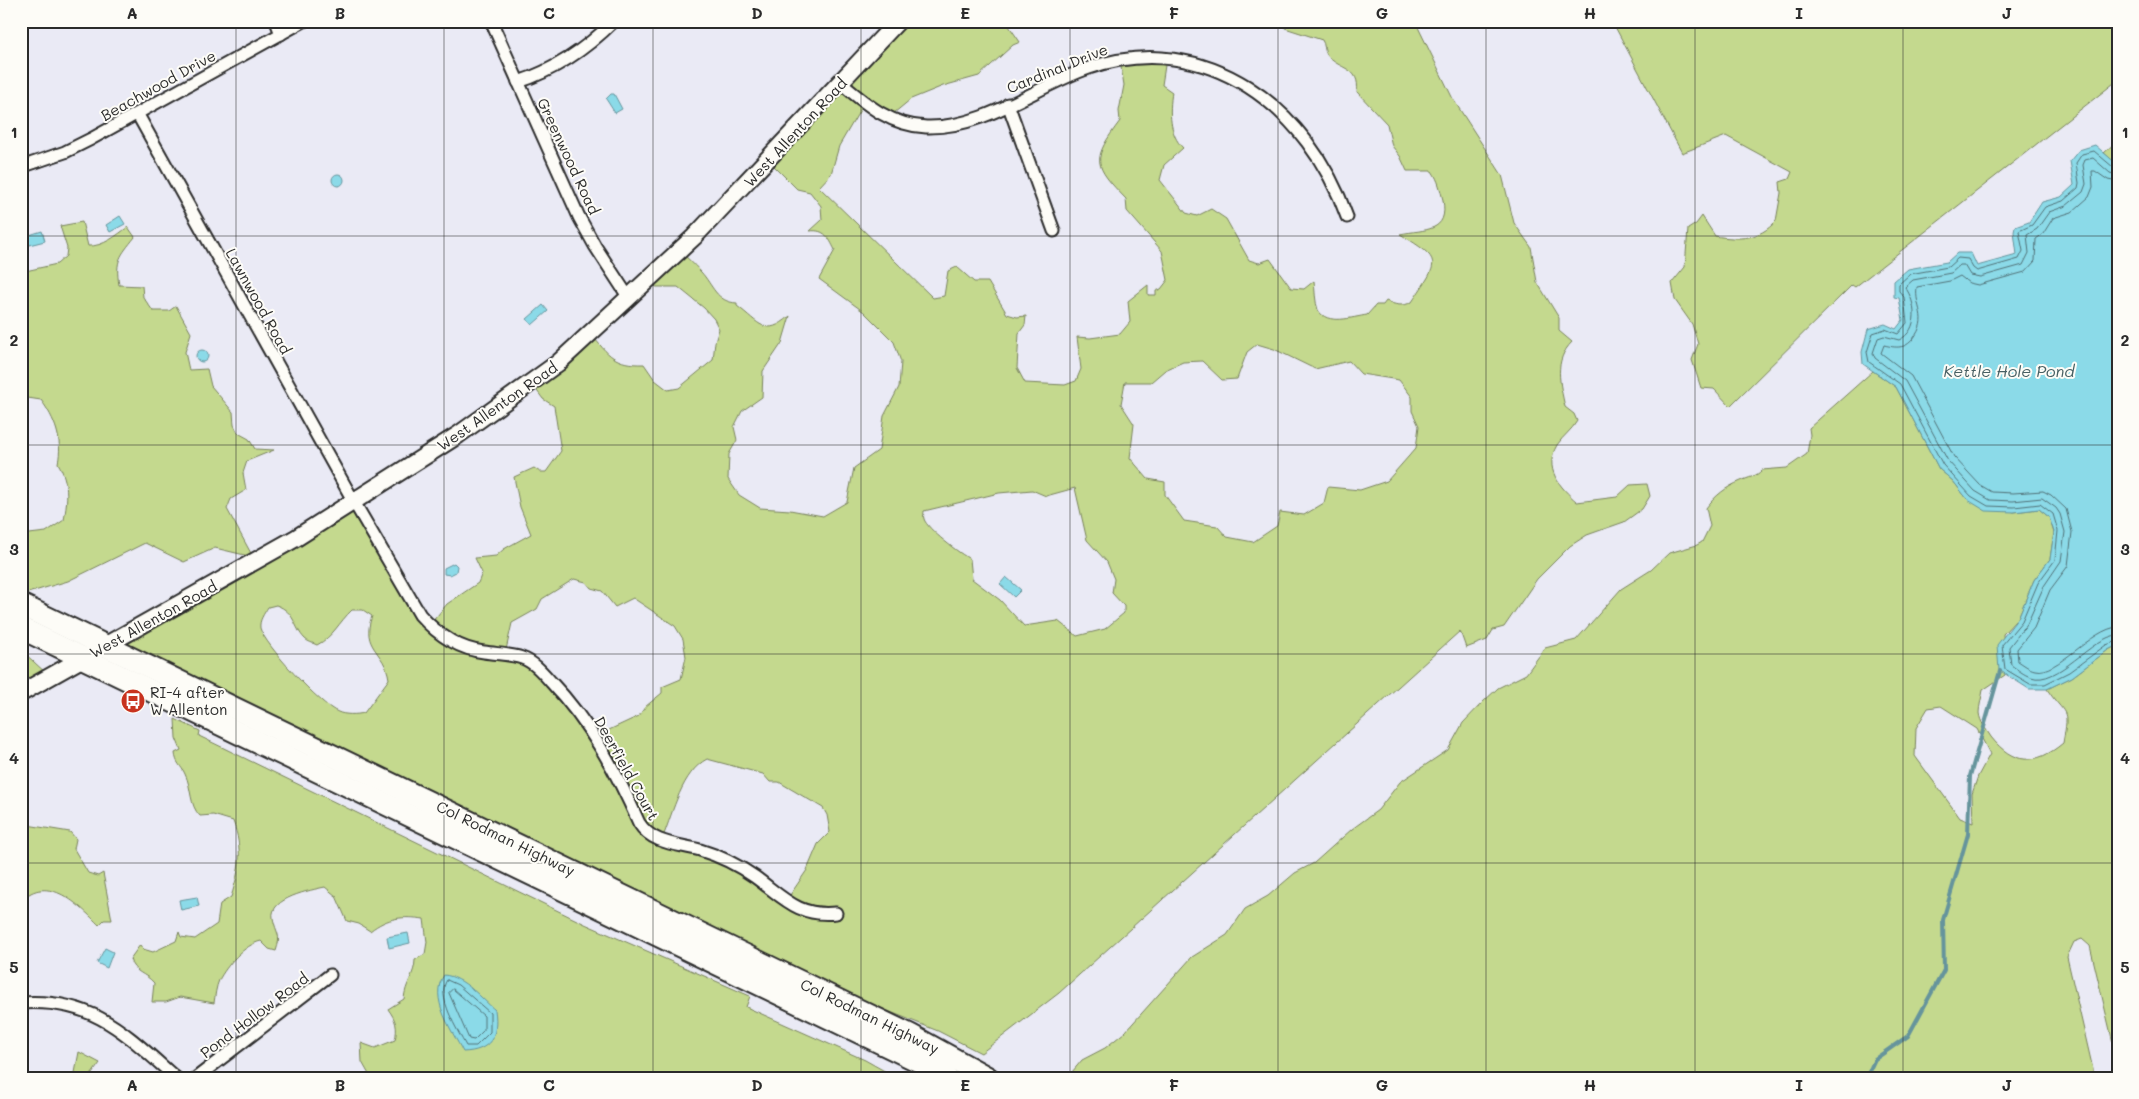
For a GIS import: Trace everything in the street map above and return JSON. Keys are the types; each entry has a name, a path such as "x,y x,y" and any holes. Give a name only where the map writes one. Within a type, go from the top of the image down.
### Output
{"highway":[{"name":"Col Rodman Highway","path":"21,604 910,1035 988,1078"},
{"name":"Col Rodman Highway","path":"21,628 602,907 920,1062 947,1078"}],"street":[{"path":"276,21 281,34"},
{"name":"Beachwood Drive","path":"21,167 65,152 138,114 304,21"},
{"name":"Greenwood Road","path":"491,21 579,217 595,246 629,298"},
{"path":"518,82 557,67 584,49 614,21"},
{"name":"West Allenton Road","path":"21,693 296,538 458,435 558,364 694,237 898,21"},
{"name":"Cardinal Drive","path":"841,83 884,117 912,126 942,126 957,124 1008,104 1073,74 1115,60 1149,56 1168,57 1208,66 1246,85 1265,98 1293,125 1327,172 1339,194 1347,217"},
{"path":"1008,104 1054,231"},
{"name":"Lawnwood Road","path":"138,114 354,502"},
{"name":"Deerfield Court","path":"354,502 410,602 431,627 450,641 470,649 526,660 539,669 572,705 598,741 639,823 650,836 659,841 708,853 731,862 798,908 820,915 836,913"},
{"name":"Pond Hollow Road","path":"196,1078 330,975"},
{"path":"21,1003 69,1005 101,1017 139,1045 176,1078"}],"green space":[{"path":"893,21 1009,21 1009,26 1020,42 1013,45 979,76 943,86 911,99 888,118 863,105 839,146 831,174 819,187 933,298 944,296 948,271 957,267 974,282 988,282 1007,314 1017,317 1026,316 1025,325 1019,333 1017,368 1025,383 1065,385 1076,381 1081,369 1077,337 1090,338 1120,334 1130,322 1128,301 1148,285 1148,295 1156,295 1156,291 1161,289 1168,280 1162,251 1127,211 1126,199 1107,178 1100,162 1100,154 1104,145 1120,121 1119,111 1124,85 1120,61 1166,59 1162,85 1172,92 1171,122 1175,136 1183,148 1164,165 1160,180 1186,213 1197,216 1211,209 1226,219 1249,260 1259,263 1270,259 1291,288 1304,289 1314,281 1318,310 1327,318 1348,319 1367,315 1376,305 1383,305 1386,301 1399,305 1412,302 1428,278 1433,263 1424,250 1400,234 1426,230 1439,224 1444,211 1443,200 1436,178 1432,171 1407,171 1400,156 1392,146 1387,124 1357,92 1356,77 1348,69 1327,55 1322,40 1285,28 1280,21 1415,21 1453,99 1502,175 1514,223 1531,247 1537,282 1559,318 1559,331 1572,342 1562,357 1560,381 1565,407 1574,414 1577,421 1557,445 1553,454 1552,462 1555,477 1577,502 1617,497 1630,485 1647,484 1650,496 1642,509 1624,522 1587,535 1570,546 1537,579 1504,627 1493,630 1487,640 1466,648 1460,631 1059,993 981,1053 938,1031 878,1007 111,648 349,500 396,578 432,622 447,604 478,583 482,573 475,558 496,556 504,549 531,534 520,507 514,477 534,468 540,472 546,472 561,451 554,406 543,399 529,380 591,334 602,348 613,357 626,363 644,364 655,380 668,390 679,388 713,360 719,329 714,319 704,308 678,287 656,287 647,278 678,249 701,272 724,300 737,303 737,306 763,326 774,326 790,316 782,343 763,371 762,397 742,411 734,427 737,440 729,454 728,479 739,495 760,508 790,510 823,516 847,502 854,468 879,450 884,416 899,387 901,362 894,342 864,312 819,279 835,250 826,235 819,231 810,231 822,220 821,206 810,192 797,189 766,158","holes":["1257,344 1274,349 1315,369 1349,361 1361,374 1399,380 1412,397 1412,411 1419,426 1416,448 1387,481 1360,490 1328,487 1324,503 1304,515 1280,512 1277,526 1253,542 1227,537 1217,526 1184,521 1165,495 1165,482 1148,479 1130,458 1134,424 1121,404 1125,382 1151,382 1165,370 1183,362 1202,361 1222,380 1237,379 1247,352","1075,488 1087,540 1107,562 1114,579 1112,593 1124,606 1124,613 1105,629 1077,636 1058,621 1024,626 1000,600 972,579 970,559 937,535 924,518 924,511 999,493 1032,490 1046,496","574,579 586,582 591,588 602,591 615,607 633,598 675,626 683,639 686,657 681,679 662,687 662,693 645,707 639,716 596,736 541,670 506,650 512,623 537,609 542,599","276,605 291,616 305,639 317,645 332,634 352,610 363,610 372,616 369,636 374,649 387,669 389,679 364,713 344,714 338,712 319,699 271,647 260,628 261,620 268,607","707,759 763,774 770,782 779,782 823,808 827,815 830,832 818,844 807,870 788,898 746,867 663,837 679,794 691,773"]},
{"path":"1612,21 1633,21 1639,28 1669,21 2118,21 2118,80 1855,287 1852,285 1730,406 1714,389 1701,388 1692,360 1698,344 1692,324 1675,300 1672,283 1685,267 1688,229 1696,224 1702,216 1715,236 1740,238 1763,232 1776,221 1781,193 1780,182 1789,179 1792,172 1726,136 1682,153"},
{"path":"2118,140 2118,165 2104,153"},
{"path":"82,222 88,246 104,243 128,227 135,237 118,264 119,285 142,286 143,297 153,311 169,311 176,306 191,333 185,352 189,370 207,369 211,386 233,412 234,425 238,433 249,439 255,449 274,450 247,461 243,473 246,490 231,499 227,509 253,557 215,548 184,562 145,543 68,581 21,595 21,535 46,532 64,520 67,498 66,484 58,463 59,438 54,422 41,400 21,397 21,272 57,264 66,256 67,248 60,226"},
{"path":"1873,371 1896,387 1939,469 1953,481 1968,500 2014,512 2039,509 2049,517 2054,533 2050,559 2034,580 2018,618 2003,634 2005,675 1983,690 1979,707 1979,713 1985,728 1999,746 2008,753 2016,757 2034,759 2043,756 2063,743 2066,717 2062,708 2047,689 2072,677 2108,650 2118,645 2118,1064 2090,946 2082,939 2074,942 2067,957 2095,1078 1067,1078 1082,1060 1105,1048 1125,1032 1192,957 1227,935 1245,909 1268,896 1295,873 1314,863 1352,829 1378,810 1400,782 1448,750 1463,723 1498,688 1526,674 1545,648 1576,640 1621,589 1651,570 1669,553 1702,542 1710,526 1706,508 1717,496 1730,486 1755,476 1762,470 1787,468 1807,454 1810,435 1809,428","holes":["1941,706 1977,729 1990,754 1978,776 1972,794 1973,823 1960,818 1915,756 1916,728 1928,708"]},
{"path":"21,650 47,674 21,688"},
{"path":"175,719 200,731 199,736 585,924 750,996 746,1007 865,1060 897,1078 371,1078 362,1062 361,1043 375,1048 395,1040 396,1024 388,1009 404,999 415,960 425,954 427,942 424,919 389,920 370,931 359,924 347,921 336,896 325,887 292,896 277,905 273,918 278,937 276,951 269,949 261,941 242,951 231,962 219,980 214,1003 180,997 166,1002 152,1002 154,983 134,967 130,959 140,945 143,949 153,952 176,941 179,932 181,937 195,939 217,924 220,904 231,897 237,877 239,859 238,841 233,821 213,815 200,816 196,812 187,779 175,753 181,750 176,738"},
{"path":"21,824 70,832 76,839 74,849 88,873 98,876 103,873 112,920 104,920 99,925 73,901 52,891 41,890 31,893 21,901"},
{"path":"79,1052 100,1063 89,1078 74,1078"}],"water":[{"path":"611,94 614,94 622,109 615,113 606,99"},
{"name":"Kettle Hole Pond","path":"2095,145 2118,165 2118,645 2108,650 2072,677 2047,689 2029,689 1999,670 1997,645 2018,618 2034,580 2050,559 2054,532 2049,517 2039,509 2014,512 1986,511 1968,500 1953,481 1939,469 1896,387 1863,364 1862,352 1868,329 1885,324 1896,329 1903,320 1899,298 1894,297 1894,281 1908,269 1947,262 1957,253 1971,253 1977,266 2017,255 2015,227 2029,222 2042,202 2061,197 2074,185 2070,161 2079,150"},
{"path":"336,174 340,174 344,180 340,186 336,186 332,182 332,178"},
{"path":"120,216 125,224 110,232 106,225"},
{"path":"42,231 45,241 29,245 26,236"},
{"path":"543,305 548,311 532,325 527,319"},
{"path":"204,350 207,351 207,361 200,362 197,361 196,354 197,351"},
{"path":"454,563 457,566 456,572 450,575 444,574 444,568"},
{"path":"1006,577 1021,590 1014,597 1000,584"},
{"path":"197,897 199,906 181,910 179,900"},
{"path":"408,933 410,943 389,948 387,937"},
{"path":"105,948 113,952 107,968 97,963"},
{"path":"444,975 465,984 495,1010 494,1035 491,1041 480,1049 463,1052 443,1014 439,994 440,984"}],"waterway":[{"path":"1866,1078 1875,1059 1908,1036 1944,970 1943,920 1968,834 1970,776 2000,671"}],"place":[{"name":"RI-4 after W Allenton","path":"133,701"}]}
